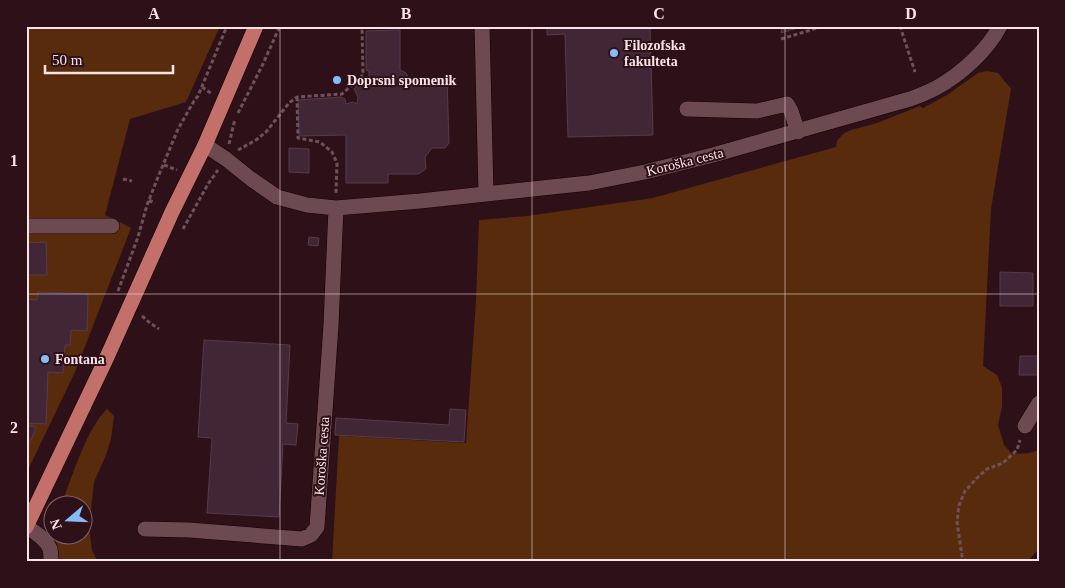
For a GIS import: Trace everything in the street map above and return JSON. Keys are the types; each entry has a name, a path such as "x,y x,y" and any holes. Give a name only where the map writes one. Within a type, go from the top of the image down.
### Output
{"main road":[{"path":"26,527 205,145 256,26"}],"street":[{"path":"482,26 486,194"},
{"name":"Koroška cesta","path":"205,145 277,197 307,205 336,208 420,202 589,183 645,172 798,132 910,99 935,88 956,75 994,38 1000,26"},
{"path":"686,109 757,111 787,104 798,132"},
{"name":"Koroška cesta","path":"145,529 189,530 302,539 311,535 318,527 336,208"},
{"path":"26,226 112,226"},
{"path":"1024,426 1039,403"},
{"path":"26,527 40,536 45,542 50,550 51,562"}],"path":[{"path":"120,284 138,237 149,200 178,129 198,96 227,26"},
{"path":"226,159 234,121 280,26"},
{"path":"226,159 266,132 297,96 342,94 362,75 362,26"},
{"path":"781,39 824,26"},
{"path":"900,26 915,72"},
{"path":"297,96 298,138 320,142 332,152 337,163 336,208"},
{"path":"123,178 132,181"},
{"path":"149,200 156,203"},
{"path":"140,314 159,329"},
{"path":"967,562 962,556 957,522 959,506 965,491 988,469 1003,463 1017,450 1024,426"}],"shaded area":[{"path":"26,26 220,26 186,102 130,119 105,215 131,228 75,372 26,474"},
{"path":"987,71 998,73 1011,89 991,209 983,366 997,375 1002,387 1002,407 998,425 1004,445 1012,454 1029,453 1039,450 1039,549 1027,562 332,562 339,436 466,443 476,301 479,220 527,216 653,198 836,147 837,141 843,134 920,106 923,108 947,95 978,73"},
{"path":"107,409 114,416 111,439 94,482 92,500 92,496 64,496 86,441 99,418"},
{"path":"57,546 91,546 98,562 60,562"}],"building":[{"path":"547,26 650,26 653,135 568,137 565,34 547,35"},
{"path":"782,26 804,26 781,33"},
{"path":"400,30 400,70 406,73 409,78 447,78 449,143 445,148 432,148 425,157 426,169 418,174 388,174 388,183 346,183 346,135 299,136 298,100 341,97 345,99 346,104 353,102 357,104 358,97 354,89 360,82 369,80 369,71 366,70 366,31"},
{"path":"289,148 309,149 309,173 289,172"},
{"path":"309,237 319,238 318,246 308,245"},
{"path":"46,242 47,275 26,275 26,243"},
{"path":"1000,272 1033,273 1033,306 1000,306"},
{"name":"Fontana","path":"38,292 88,294 87,331 71,330 70,345 65,345 63,373 48,372 46,424 26,423 26,299 37,300"},
{"path":"204,340 290,345 286,423 298,424 296,445 283,444 279,517 207,513 212,438 198,437"},
{"path":"1020,356 1039,356 1038,375 1019,375"},
{"path":"450,409 466,410 464,442 335,435 336,418 449,425"},
{"path":"26,426 34,426 36,429 26,450"}],"place":[{"name":"Filozofska fakulteta","path":"614,53"},
{"name":"Doprsni spomenik","path":"337,80"},
{"name":"Fontana","path":"45,359"}]}
